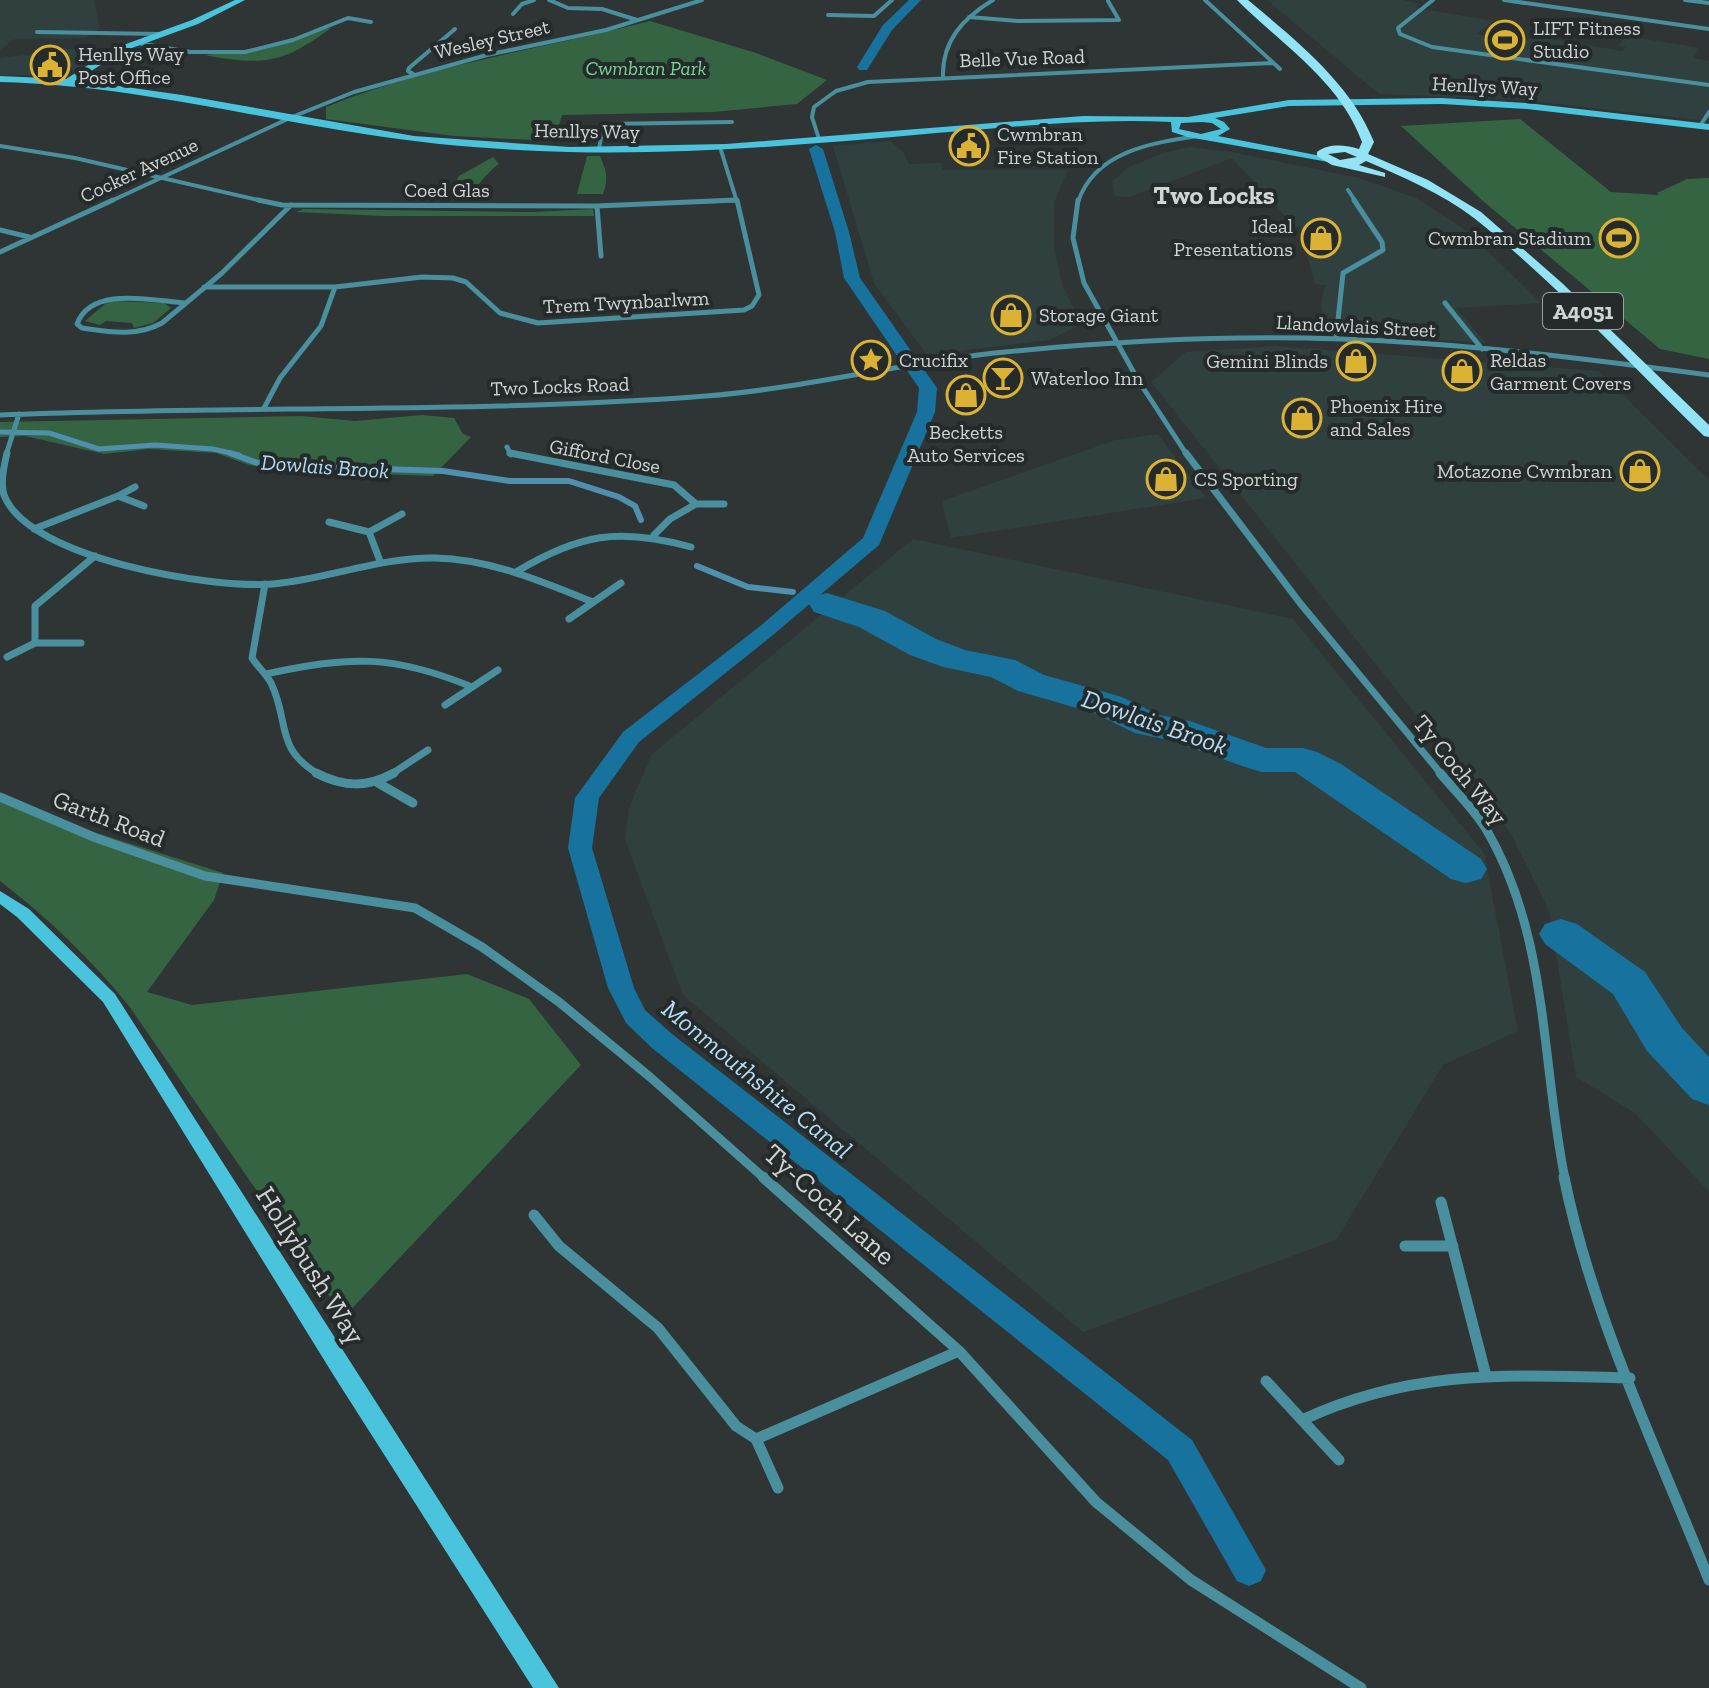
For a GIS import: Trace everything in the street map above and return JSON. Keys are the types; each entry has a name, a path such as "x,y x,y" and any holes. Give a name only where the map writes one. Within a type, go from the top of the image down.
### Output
{"main road":[{"path":"1242,0 1340,92 1355,110 1368,142 1363,155"},
{"path":"1335,156 1363,126"},
{"name":"A4051","path":"1335,156 1363,155 1424,182 1477,215 1557,286 1709,433"},
{"name":"A4051","path":"1335,156 1449,198"}],"street":[{"path":"68,82 118,50 195,22 241,0"},
{"path":"513,14 522,4 534,0"},
{"path":"549,0 568,8 602,9 640,21"},
{"name":"Wesley Street","path":"292,117 354,92 413,74 640,21 702,0"},
{"path":"828,15 874,16 892,0"},
{"path":"943,77 944,53 959,26 993,0"},
{"path":"1205,0 1280,69"},
{"path":"1433,0 1399,25 1398,31 1403,37 1432,47 1584,65 1709,85"},
{"path":"1504,0 1709,29"},
{"path":"1685,0 1709,3"},
{"path":"969,17 1018,21 1119,20 1108,1"},
{"path":"138,43 190,52 245,52 293,40 348,18 371,22"},
{"path":"413,74 408,71 409,68 455,29"},
{"path":"37,32 160,34"},
{"name":"Belle Vue Road","path":"819,139 812,111 818,102 830,94 868,82 1273,63"},
{"name":"Henllys Way","path":"0,79 68,82 151,92 364,132 456,143 599,150 720,147 1094,116 1177,125 1198,118 1307,102 1504,104 1705,127"},
{"name":"Henllys Way","path":"1200,136 1221,133 1257,108"},
{"path":"1705,127 1709,112"},
{"name":"Cocker Avenue","path":"0,252 292,117"},
{"path":"1198,118 1219,122 1226,128 1269,144 1335,156"},
{"path":"599,150 603,124 732,122"},
{"path":"1177,125 1200,136 1335,156"},
{"name":"Ty Coch Way","path":"1156,144 1177,125"},
{"name":"Ty Coch Way","path":"1200,136 1156,144 1122,155 1095,172 1081,191 1076,209 1073,229 1078,270 1117,345 1167,428 1311,619 1485,827 1504,865 1521,908 1533,954 1554,1134 1585,1262 1709,1580"},
{"name":"Coed Glas","path":"0,146 75,158 291,205 597,206 736,200"},
{"name":"Trem Twynbarlwm","path":"204,287 335,287 422,277 453,278 466,282 500,313 538,323 744,310 752,306 759,295 720,147"},
{"path":"1336,339 1343,273 1383,250 1382,242 1348,190"},
{"path":"185,303 116,298 95,303 78,319 77,324 82,328 139,332 161,325 204,287 291,205"},
{"path":"597,206 601,256"},
{"path":"0,230 30,237"},
{"path":"264,408 280,378 321,326 335,287"},
{"path":"1445,303 1482,349"},
{"name":"Llandowlais Street","path":"1117,345 1249,338 1336,339 1482,349 1709,375"},
{"name":"Two Locks Road","path":"0,415 593,402 706,396 773,390 925,361 1117,345"},
{"path":"19,414 3,450 0,479 4,496 14,513 34,529 95,556 190,579 265,584 311,579 380,561 463,559 516,572 593,602"},
{"name":"Gifford Close","path":"507,447 511,455 674,485 696,504"},
{"path":"34,529 135,487"},
{"path":"118,496 144,506"},
{"path":"654,535 670,519 696,504 724,504"},
{"path":"329,522 369,532 402,514"},
{"path":"369,532 380,561"},
{"path":"516,572 577,540 602,534 654,535 691,547"},
{"path":"35,643 35,606 95,556"},
{"path":"569,619 621,583"},
{"path":"265,584 252,658 273,688 285,738 299,760 333,782 365,786 378,783 428,750"},
{"path":"7,657 35,643 81,643"},
{"path":"266,674 345,659 375,658 430,668 472,687"},
{"path":"445,705 498,670"},
{"path":"378,783 413,803"},
{"name":"Garth Road","path":"0,797 96,838 205,876"},
{"name":"Ty-Coch Lane","path":"205,876 415,908 482,947 559,1002 650,1077 959,1351 1096,1502 1191,1580 1361,1688"},
{"name":"Hollybush Way","path":"0,896 23,913 109,998 317,1331 547,1688"},
{"path":"1441,1202 1486,1376"},
{"path":"534,1215 559,1246 658,1328 736,1426 756,1439 778,1488"},
{"path":"1405,1246 1453,1246"},
{"path":"756,1439 959,1351"},
{"path":"1302,1420 1331,1404 1399,1383 1486,1376 1630,1378"},
{"path":"1266,1381 1339,1460"}],"shaded area":[{"path":"0,0 94,0 100,28 85,38 15,39 0,50"},
{"path":"1267,0 1403,0 1420,4 1416,8 1493,21 1476,34 1489,37 1493,35 1527,41 1534,36 1622,51 1626,47 1618,46 1626,36 1700,48 1693,58 1709,61 1709,121 1513,99 1379,94"},
{"path":"43,49 100,49 105,52 64,75 0,75 0,58 33,54"},
{"path":"890,141 904,153 909,164 940,163 943,170 1068,170 1054,203 1054,247 1062,284 1078,317 1075,327 1049,340 927,355 874,283 833,146"},
{"path":"1190,147 1232,152 1359,178 1416,198 1466,230 1541,303 1456,308 1486,343 1313,331 1323,317 1321,304 1325,285 1315,284 1300,227 1295,227 1232,158 1130,197 1115,196 1112,181 1129,167 1163,153"},
{"path":"1275,346 1599,371 1709,480 1709,1192 1635,1113 1576,1077 1549,911 1511,834 1151,382 1186,352"},
{"path":"1158,434 1206,498 951,538 942,501 1115,440"},
{"path":"913,539 1293,619 1484,853 1518,1031 1443,1065 1336,1240 1083,1332 683,995 625,840 629,807 652,754"}],"green space":[{"name":"Cwmbran Park","path":"650,21 756,53 827,80 797,104 713,112 562,115 559,125 545,127 550,141 454,136 326,119 326,107 365,92 486,59"},
{"path":"332,27 300,49 272,59 258,61 204,55 266,49"},
{"name":"Cwmbran Stadium","path":"1520,119 1611,192 1659,195 1657,193 1687,179 1709,178 1709,359 1660,349 1483,201 1401,126"},
{"path":"587,156 600,156 606,174 603,194 577,194"},
{"path":"493,157 499,164 472,195 448,195 459,176"},
{"path":"304,209 532,212 593,209 594,216 383,216 296,212"},
{"path":"114,301 164,303 171,308 153,323 134,328 132,323 106,321 100,325 85,321 105,304"},
{"path":"422,415 454,418 463,434 471,437 433,476 291,471 249,465 216,453 149,449 104,454 25,436 0,437 0,422 301,416 355,421"},
{"path":"0,795 81,828 223,873 214,900 147,992 192,1005 467,974 529,999 581,1065 344,1317 129,1006 68,940 0,881"}],"waterway":[{"name":"Monmouthshire Canal","path":"863,67 887,28 915,0"},
{"name":"Monmouthshire Canal","path":"816,149 842,232 852,278 928,388 926,412 872,541 766,631 631,737 587,798 580,848 621,988 635,1016 662,1041 1180,1450 1249,1570"},
{"name":"Dowlais Brook","path":"0,432 49,433 99,449 155,445 213,449 239,455"},
{"name":"Dowlais Brook","path":"230,453 263,465 443,471 510,481 569,481 619,497 635,506 641,520"},
{"name":"Dowlais Brook","path":"697,566 748,587 793,592"},
{"name":"Dowlais Brook","path":"827,604 872,619 923,647 956,659 1002,668 1031,683 1108,705 1149,725 1176,729 1262,760 1303,760 1327,773 1466,869"},
{"name":"Dowlais Brook","path":"1561,934 1629,983 1645,1004 1664,1039 1709,1087"}],"place":[{"name":"LIFT Fitness Studio","path":"1505,40"},
{"name":"Henllys Way Post Office","path":"50,65"},
{"name":"Cwmbran Fire Station","path":"969,146"},
{"name":"Ideal Presentations","path":"1321,238"},
{"name":"Cwmbran Stadium","path":"1619,238"},
{"name":"Storage Giant","path":"1011,315"},
{"name":"Crucifix","path":"871,360"},
{"name":"Gemini Blinds","path":"1356,361"},
{"name":"Reldas Garment Covers","path":"1462,371"},
{"name":"Waterloo Inn","path":"1003,378"},
{"name":"Becketts Auto Services","path":"966,395"},
{"name":"Phoenix Hire and Sales","path":"1302,418"},
{"name":"Motazone Cwmbran","path":"1640,471"},
{"name":"CS Sporting","path":"1166,479"}],"district":[{"name":"Two Locks","path":"1214,195"}]}
